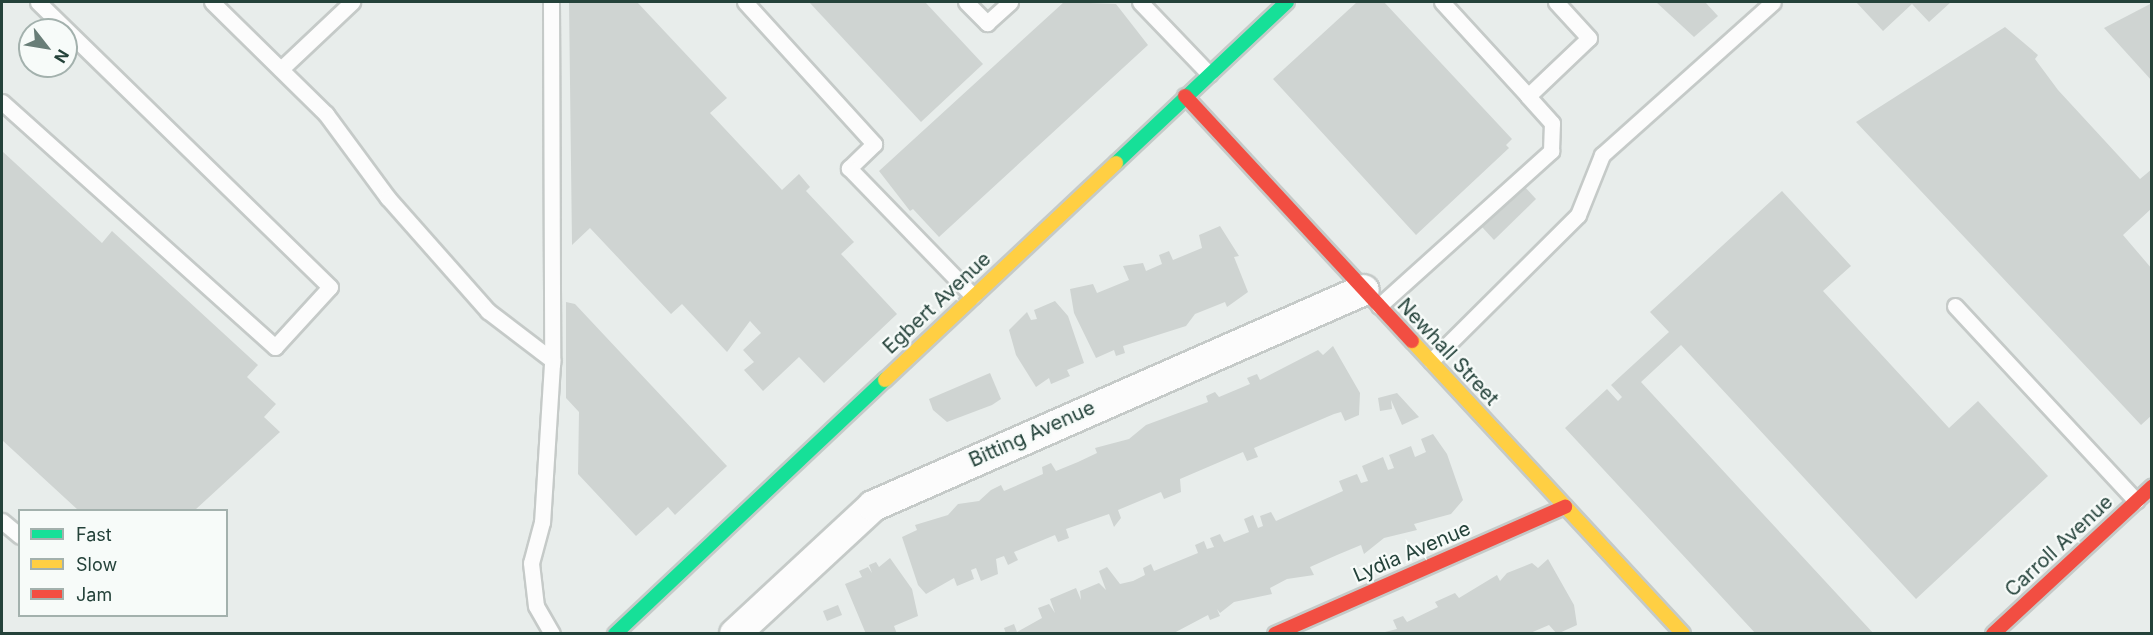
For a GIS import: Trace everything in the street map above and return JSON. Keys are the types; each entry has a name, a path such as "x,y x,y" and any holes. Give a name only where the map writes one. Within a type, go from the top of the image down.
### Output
{"street":[{"name":"Egbert Avenue","path":"615,633 1209,74 1278,4"},
{"name":"Newhall Street","path":"1185,96 1683,633"},
{"name":"Bitting Avenue","path":"735,633 873,506 1372,298"},
{"name":"Carroll Avenue","path":"1993,633 2151,487"},
{"name":"Lydia Avenue","path":"1275,633 1565,507"}],"lane":[{"path":"2,102 275,347 330,287 38,2"},
{"path":"212,2 326,114 388,198 488,311 552,360"},
{"path":"281,69 352,2"},
{"path":"551,2 552,360 542,522 531,563 536,606 552,633"},
{"path":"745,2 874,144 849,168 972,296"},
{"path":"966,2 987,23 1010,2"},
{"path":"1140,2 1209,74"},
{"path":"1372,298 1551,151 1552,123 1442,2"},
{"path":"1528,96 1589,38 1556,2"},
{"path":"1431,362 1578,215 1602,155 1773,2"},
{"path":"1955,306 2136,501"},
{"path":"2,521 18,534"}],"building":[{"path":"569,2 637,2 727,98 710,113 782,190 799,174 810,187 806,191 854,242 841,254 897,314 824,383 799,357 763,391 744,370 754,362 743,350 761,333 750,321 727,352 682,304 671,314 590,228 572,245"},
{"path":"809,2 925,2 983,64 921,122"},
{"path":"1064,2 1116,4 1148,45 939,237 913,209 910,211 879,171"},
{"path":"1357,2 1384,2 1512,139 1506,145 1509,148 1416,235 1273,79"},
{"path":"1656,2 1705,2 1718,16 1694,37"},
{"path":"1856,2 1951,2 1929,22 1912,4 1883,31"},
{"path":"2152,3 2152,81 2104,28"},
{"path":"2005,27 2038,55 2035,59 2058,90 2140,179 2152,169 2152,208 2123,235 2152,269 2152,415 2141,425 1856,122"},
{"path":"2,151 102,243 112,231 258,365 247,377 276,404 264,417 280,432 196,509 77,509 2,440"},
{"path":"1524,186 1536,199 1494,240 1482,227"},
{"path":"1782,191 1851,266 1823,291 1949,428 1978,401 2048,476 1916,599 1681,345 1641,382 1874,634 1756,634 1565,428 1607,389 1618,401 1622,397 1611,385 1669,332 1650,312"},
{"path":"1220,226 1239,256 1234,257 1248,292 1227,307 1225,302 1195,314 1186,326 1123,346 1125,353 1116,356 1114,350 1096,358 1074,313 1070,289 1093,284 1097,293 1129,280 1123,266 1143,263 1146,271 1162,264 1159,255 1169,251 1173,260 1202,248 1199,235"},
{"path":"1055,301 1068,316 1084,363 1067,370 1070,376 1051,384 1049,378 1036,387 1016,355 1009,330 1027,312 1031,320 1037,319 1034,310"},
{"path":"566,302 575,304 727,466 675,515 668,507 636,536 578,474 579,412 566,398"},
{"path":"1333,346 1360,393 1359,415 1345,421 1341,412 1334,414 1254,448 1258,457 1247,461 1243,452 1180,479 1181,492 1164,499 1161,492 1118,510 1121,518 1114,527 1109,514 1066,529 1069,538 1058,542 1055,535 1014,552 1018,560 1008,565 1004,556 996,559 998,574 981,581 976,568 971,570 974,579 957,586 954,578 926,594 918,585 902,537 917,530 915,525 948,515 958,504 979,501 991,490 1001,485 1004,491 1043,474 1042,467 1051,463 1056,471 1078,462 1097,453 1095,448 1129,439 1146,425 1208,402 1206,396 1215,392 1219,397 1250,384 1247,378 1257,374 1260,380 1318,350 1323,355"},
{"path":"990,373 1001,399 992,405 947,422 933,410 929,399"},
{"path":"1397,393 1419,417 1402,425 1391,400 1392,409 1380,411 1378,398"},
{"path":"1433,434 1447,454 1463,500 1451,514 1414,524 1417,530 1384,538 1364,554 1361,545 1337,555 1310,567 1314,575 1287,579 1270,588 1272,594 1234,602 1220,613 1217,609 1220,616 1210,620 1208,615 1172,634 1006,634 1004,628 1014,624 1017,632 1042,618 1038,608 1049,604 1055,613 1050,599 1076,588 1081,600 1080,591 1099,583 1106,590 1099,571 1107,567 1120,584 1133,581 1145,575 1143,568 1151,564 1154,571 1198,553 1195,545 1204,541 1207,549 1214,547 1210,538 1220,534 1224,542 1249,532 1244,519 1253,515 1258,528 1263,526 1260,516 1271,512 1276,521 1343,491 1339,481 1357,474 1361,483 1368,481 1362,466 1383,457 1388,470 1394,468 1389,455 1411,446 1415,457 1426,452 1421,439"},
{"path":"890,558 912,589 918,616 894,626 897,634 866,634 845,584 862,577 859,571 868,567 872,573 869,565 876,562 879,567"},
{"path":"1548,559 1574,605 1577,625 1557,634 1549,625 1528,634 1377,634 1397,629 1393,620 1403,616 1407,622 1438,607 1435,602 1455,593 1459,598 1497,575 1500,581 1507,573 1532,563 1538,568"},
{"path":"838,605 842,615 827,621 823,611"}],"traffic: fast":[{"path":"1116,163 1287,2"},
{"path":"615,634 885,380"}],"traffic: slow":[{"path":"885,380 1116,163"},
{"path":"1412,341 1683,634"}],"traffic: jam":[{"path":"1185,96 1412,341"},
{"path":"1993,634 2152,487"},
{"path":"1275,634 1565,507"}]}
